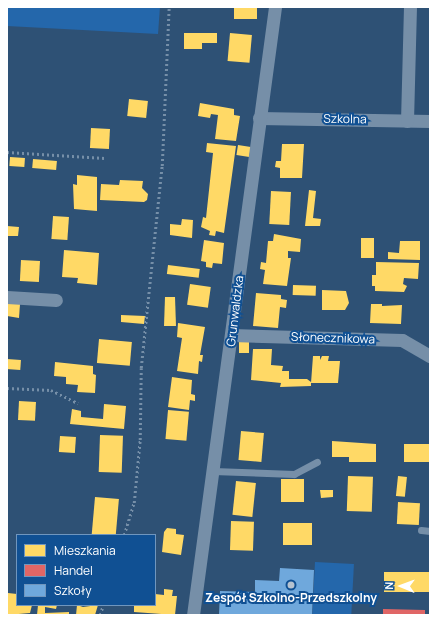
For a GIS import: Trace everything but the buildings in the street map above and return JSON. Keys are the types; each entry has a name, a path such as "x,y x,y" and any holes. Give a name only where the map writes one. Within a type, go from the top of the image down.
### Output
{"street":[{"name":"Grunwaldzka","path":"193,615 232,335 259,118 275,7"},
{"path":"407,121 410,7"},
{"name":"Szkolna","path":"259,118 430,121"},
{"path":"7,297 56,300"},
{"name":"Słonecznikowa","path":"232,335 402,340 430,356"}],"lane":[{"path":"213,471 294,474 317,462"},
{"path":"421,530 430,531"}],"path":[{"path":"124,534 134,503 140,440 141,368 162,166 168,7"},
{"path":"7,152 105,158"},
{"path":"7,388 51,390 78,404"}],"shaded area":[{"path":"7,7 160,7 158,34 7,26"},
{"path":"315,562 354,564 351,615 312,615"}],"place":[{"name":"Zespół Szkolno-Przedszkolny","path":"291,585"}]}
